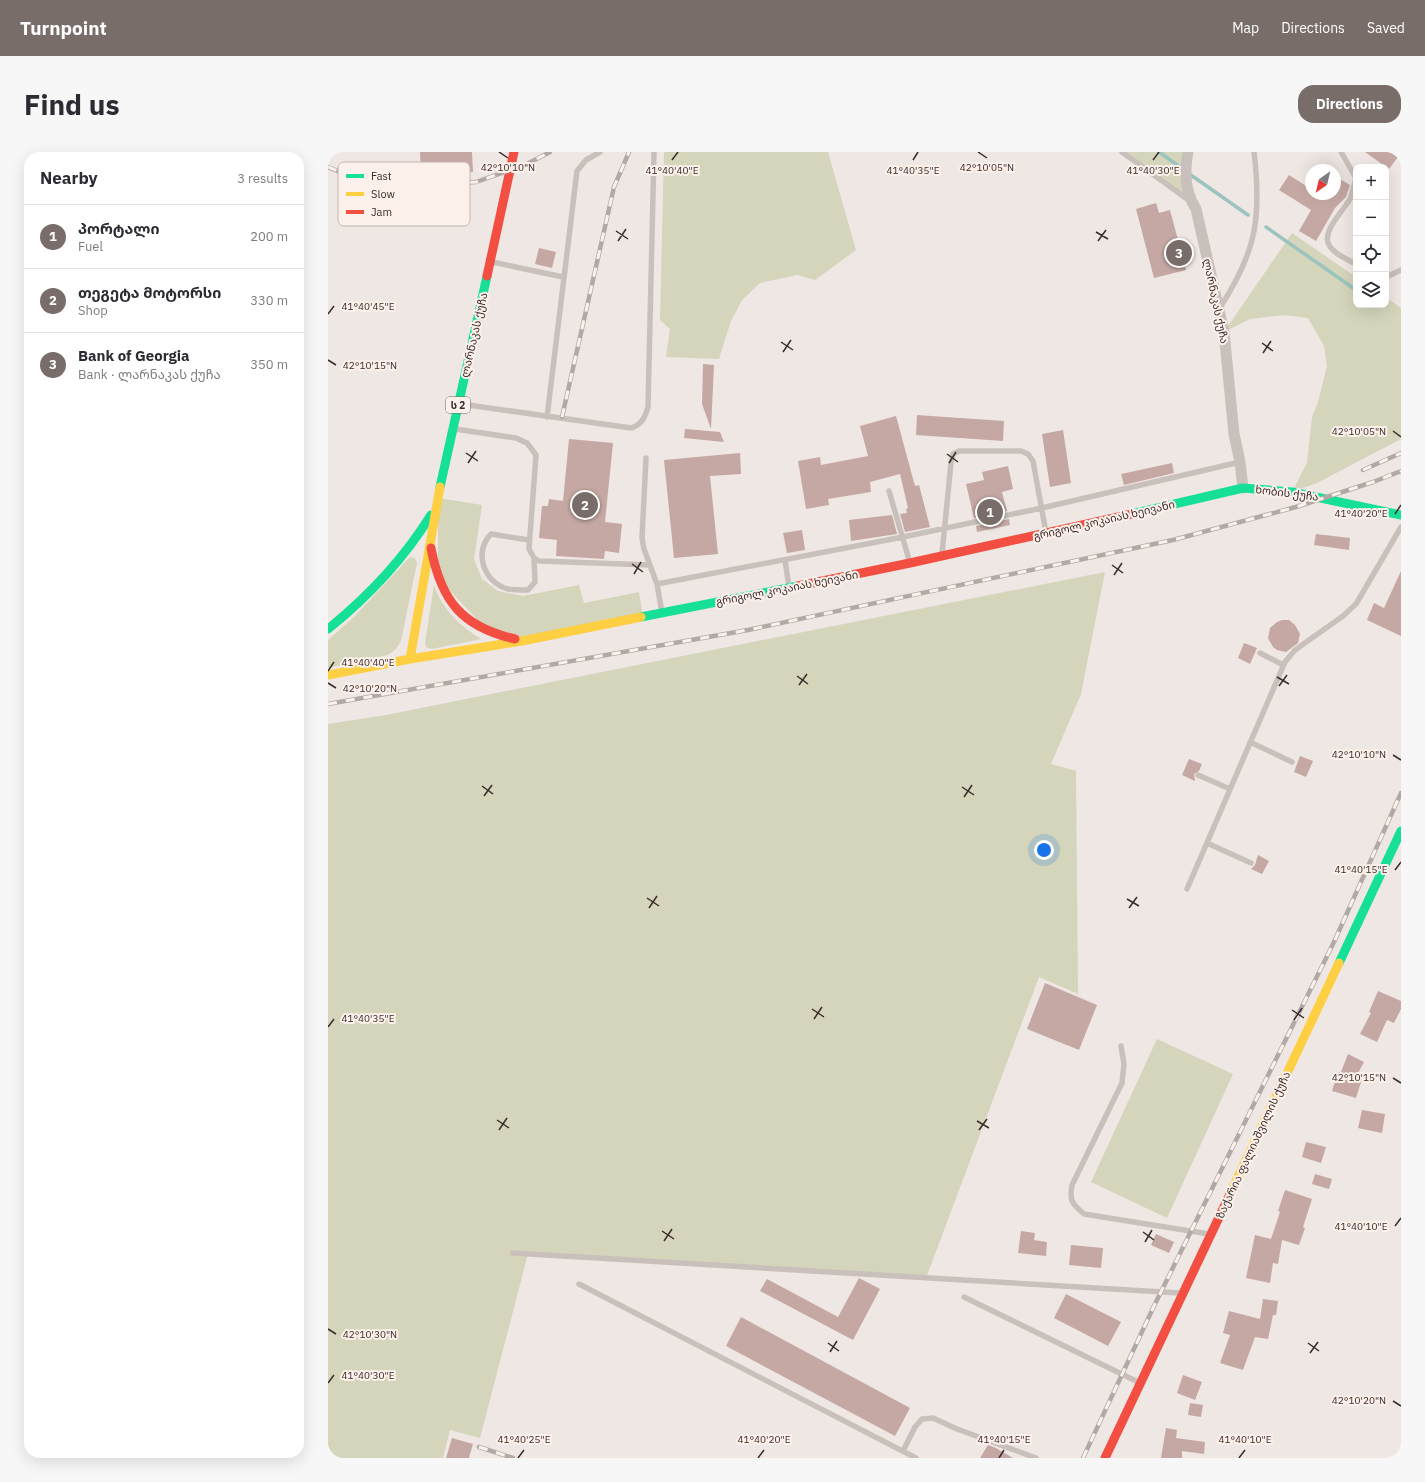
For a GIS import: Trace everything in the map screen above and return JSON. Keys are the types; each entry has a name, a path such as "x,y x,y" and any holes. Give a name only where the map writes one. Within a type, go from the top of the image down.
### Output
{"main road":[{"name":"ლარნაკას ქუჩა","path":"410,659 436,507 514,152"},
{"name":"ხობის ქუჩა","path":"1243,488 1292,492 1401,515"},
{"name":"გრიგოლ კოკაიას ხეივანი","path":"328,675 410,659 522,641 910,563 1046,534 1243,488"},
{"path":"328,630 369,595 421,532 436,507"},
{"path":"429,543 438,578 447,596 457,608 477,626 490,633 522,641"},
{"name":"ზაქარია ფალიაშვილის ქუჩა","path":"1105,1458 1401,832"}],"street":[{"name":"ლარნაკას ქუჩა","path":"1187,155 1185,177 1191,201 1196,209 1224,332 1234,434 1240,462 1243,488"}],"lane":[{"path":"547,417 577,171 586,160 600,152"},
{"path":"459,404 631,428 638,426 646,415 648,407 654,152"},
{"path":"1122,152 1191,201"},
{"path":"1219,309 1236,284 1246,262 1257,221 1258,182 1254,152"},
{"path":"1341,152 1356,178 1350,199 1330,228 1327,238 1328,244 1335,252 1353,262"},
{"path":"490,261 563,277"},
{"path":"1389,276 1401,270"},
{"path":"453,428 516,438 527,443 536,455 529,540 529,549 534,558 535,582 528,590 509,589 500,586 492,580 485,571 482,557 484,544 491,534 529,540"},
{"path":"942,556 951,463 953,454 959,451 1021,451 1028,454 1033,461 1046,534"},
{"path":"646,458 642,538 657,584 662,613"},
{"path":"657,584 903,537 1042,508 1240,462"},
{"path":"889,491 910,563"},
{"path":"1187,889 1283,665 1295,650 1343,616 1356,604 1401,527"},
{"path":"534,558 539,561 650,565"},
{"path":"785,560 789,587"},
{"path":"1260,653 1283,665"},
{"path":"1250,742 1292,762"},
{"path":"1198,775 1230,789"},
{"path":"1207,843 1251,863"},
{"path":"1121,1046 1124,1064 1122,1083 1072,1185 1070,1196 1075,1206 1084,1214 1211,1235"},
{"path":"513,1253 1183,1294"},
{"path":"579,1284 916,1458"},
{"path":"964,1297 1140,1384"},
{"path":"904,1452 914,1427 922,1419 933,1418 957,1429 1036,1458"}],"green space":[{"path":"664,152 828,152 856,250 815,280 797,275 760,283 742,300 731,321 719,359 666,357 670,329 660,320"},
{"path":"1122,152 1188,152 1191,201"},
{"path":"1292,233 1353,275 1353,308 1389,308 1389,299 1401,308 1401,439 1317,483 1292,492 1307,463 1312,417 1318,402 1327,366 1324,346 1308,318 1285,315 1250,319 1224,332"},
{"path":"438,498 482,505 474,559 482,579 498,591 523,596 579,585 584,603 639,592 643,617 522,641 490,633 438,578"},
{"path":"410,557 415,558 417,563 401,641 396,649 388,655 328,668 328,640 353,618"},
{"path":"1105,572 1081,694 1051,764 1076,771 1078,994 1039,977 926,1278 528,1254 480,1438 450,1430 443,1458 328,1458 328,724 386,715"},
{"path":"434,585 442,602 459,623 481,639 432,649 426,647 425,643"},
{"path":"1157,1039 1233,1074 1167,1218 1091,1182"}],"building":[{"path":"420,152 472,152 473,172 470,172 470,162 420,162"},
{"path":"1365,152 1401,152 1389,169 1389,164 1382,164"},
{"path":"1289,175 1305,185 1305,200 1341,200 1341,180 1350,185 1346,197 1335,208 1316,241 1299,231 1311,210 1279,190"},
{"path":"1156,203 1159,213 1170,210 1186,270 1154,278 1136,209"},
{"path":"539,248 556,252 552,268 535,264"},
{"path":"703,364 714,365 711,429 702,404"},
{"path":"917,415 1004,421 1003,441 916,435"},
{"path":"896,416 915,486 919,485 930,527 905,532 900,514 907,513 906,509 908,508 900,474 870,482 871,492 828,499 829,505 806,509 798,461 820,457 821,465 868,456 860,426"},
{"path":"685,429 720,432 724,442 684,438"},
{"path":"1063,430 1071,483 1050,487 1042,434"},
{"path":"569,439 613,443 605,522 622,524 619,553 605,551 604,559 556,556 557,540 539,538 542,506 548,506 549,499 563,501"},
{"path":"740,453 741,474 710,476 718,554 674,558 664,460"},
{"path":"1172,463 1174,473 1124,485 1121,474"},
{"path":"1008,466 1013,489 1002,492 1007,511 974,518 966,484 984,480 982,472"},
{"path":"892,515 897,534 851,541 849,520"},
{"path":"1009,519 1010,525 977,532 976,526"},
{"path":"802,530 805,550 787,553 783,533"},
{"path":"1316,534 1350,538 1349,550 1314,545"},
{"path":"1401,571 1401,636 1367,620 1374,603 1384,608"},
{"path":"1282,620 1289,620 1295,625 1300,634 1298,643 1286,652 1277,650 1273,647 1268,638 1270,628"},
{"path":"1244,643 1257,648 1250,664 1238,658"},
{"path":"1300,756 1313,761 1306,777 1294,772"},
{"path":"1189,759 1202,764 1199,771 1194,774 1195,781 1182,775"},
{"path":"1258,855 1269,861 1262,874 1251,869 1255,865"},
{"path":"1045,983 1097,1005 1079,1050 1027,1029"},
{"path":"1378,991 1401,1001 1401,1009 1394,1023 1387,1020 1377,1042 1360,1034 1371,1013 1369,1012"},
{"path":"1348,1054 1364,1062 1356,1077 1362,1079 1356,1098 1332,1091 1338,1072 1341,1072"},
{"path":"1362,1110 1385,1114 1382,1133 1358,1128"},
{"path":"1306,1142 1326,1147 1321,1163 1302,1157"},
{"path":"1315,1174 1332,1179 1329,1189 1312,1184"},
{"path":"1285,1190 1312,1199 1299,1245 1282,1240 1278,1264 1273,1263 1270,1283 1246,1278 1255,1235 1271,1239 1280,1212 1278,1211"},
{"path":"1021,1231 1035,1233 1034,1240 1047,1242 1046,1256 1018,1253"},
{"path":"1156,1234 1174,1242 1169,1253 1151,1245"},
{"path":"1071,1245 1103,1248 1101,1268 1069,1265"},
{"path":"859,1278 880,1289 853,1340 760,1291 767,1279 838,1317"},
{"path":"1066,1294 1121,1322 1108,1346 1054,1318"},
{"path":"1263,1299 1278,1301 1276,1315 1273,1315 1268,1339 1255,1337 1243,1370 1220,1363 1230,1335 1223,1333 1229,1311 1260,1319"},
{"path":"741,1317 910,1408 895,1436 726,1346"},
{"path":"1183,1375 1202,1382 1195,1400 1177,1393"},
{"path":"1190,1403 1203,1405 1201,1417 1188,1415"},
{"path":"1166,1428 1177,1430 1176,1438 1205,1442 1204,1454 1182,1451 1182,1458 1161,1458"},
{"path":"452,1438 473,1444 469,1458 446,1458"},
{"path":"988,1445 996,1448 1013,1458 980,1458"}],"waterway":[{"path":"1159,152 1183,169"},
{"path":"1188,173 1248,215"},
{"path":"1266,227 1353,288"}],"railway":[{"path":"470,182 476,182 527,164 550,152"},
{"path":"562,417 614,187 629,152"},
{"path":"328,167 338,171"},
{"path":"1363,470 1401,453"},
{"path":"328,704 748,630 1173,540 1296,507 1373,482 1401,471"},
{"path":"1083,1458 1154,1306 1334,942 1401,793"},
{"path":"479,1447 513,1458"}],"traffic: fast":[{"path":"440,487 487,276"},
{"path":"1132,514 1243,488 1292,492 1401,515"},
{"path":"328,629 357,604 397,562 431,515"},
{"path":"641,617 798,586"},
{"path":"1339,963 1401,831"}],"traffic: slow":[{"path":"328,675 410,659 440,487"},
{"path":"410,659 522,641 641,617"},
{"path":"1231,1192 1339,963"}],"traffic: jam":[{"path":"487,276 514,152"},
{"path":"798,586 1132,514"},
{"path":"431,548 435,567 441,583 448,597 457,609 468,619 481,627 497,634 515,639"},
{"path":"1105,1458 1231,1192"}],"place":[{"name":"Bank of Georgia","path":"1179,253"},
{"name":"თეგეტა მოტორსი","path":"585,505"},
{"name":"პორტალი","path":"990,512"}]}
